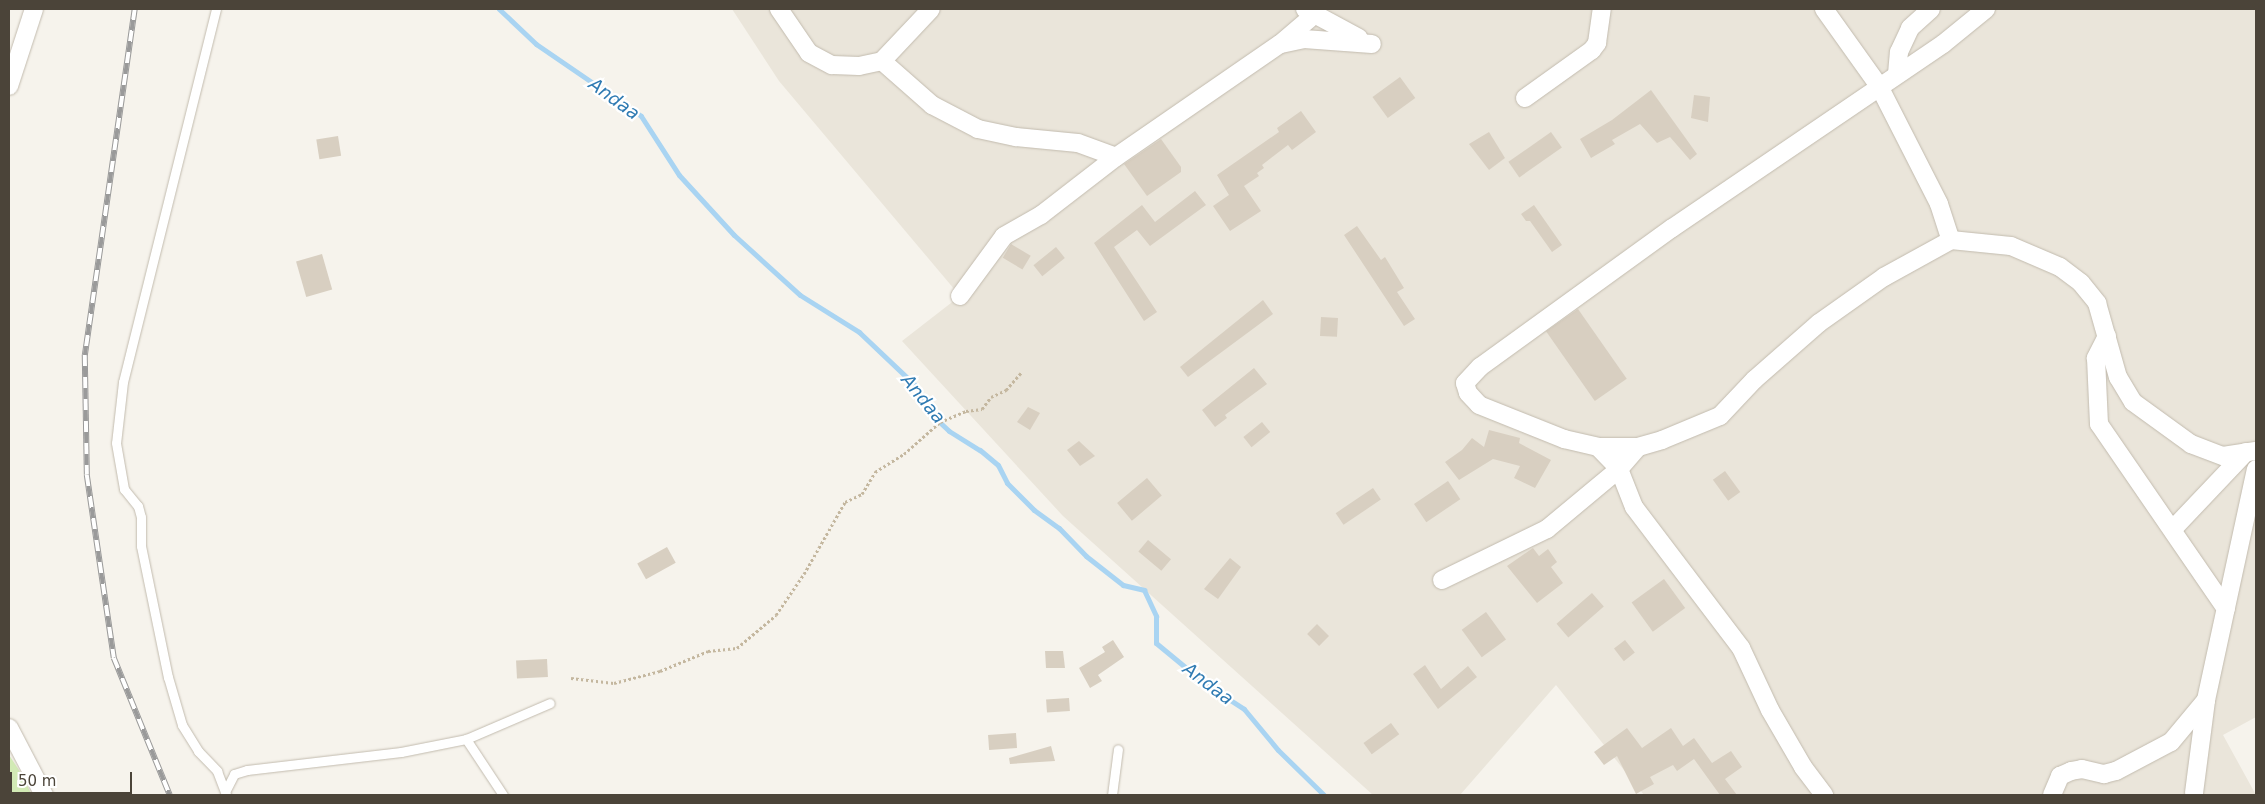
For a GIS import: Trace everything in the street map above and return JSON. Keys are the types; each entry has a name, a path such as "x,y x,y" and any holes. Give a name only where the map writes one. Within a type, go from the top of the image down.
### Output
{"street":[{"path":"9,86 34,9"},
{"path":"779,9 809,53 832,65 858,66 882,61 932,9"},
{"path":"1525,98 1592,50 1597,43 1602,9"},
{"path":"1824,9 1879,86 1939,204 1952,240"},
{"path":"1897,74 1899,52 1910,28 1931,9"},
{"path":"1986,9 1897,74 1672,228 1480,367 1465,383 1468,393 1479,405 1564,439 1598,447 1638,447 1720,416 1754,380 1819,324 1884,277 1952,240 2011,246 2060,267 2081,283 2097,303 2118,377 2133,402 2191,444 2223,456 2251,452"},
{"path":"960,296 1004,236 1041,215 1116,157 1280,44 1309,12 1372,44 1304,38 1280,44"},
{"path":"882,61 932,105 978,129 1016,137 1078,143 1116,157"},
{"path":"2107,336 2096,358 2099,424 2173,529 2226,609"},
{"path":"1598,447 1619,469 1634,507 1741,648 1770,710 1803,767 1824,795"},
{"path":"1442,580 1547,529 1619,469 1638,447"},
{"path":"2173,529 2192,507 2251,452"},
{"path":"2194,794 2206,700 2256,469"},
{"path":"2158,509 2192,507"},
{"path":"2052,795 2060,776 2071,771 2082,769 2104,774 2116,771 2171,742 2206,700"},
{"path":"9,728 44,795"}],"lane":[{"path":"216,9 123,382 116,443 124,489 138,506 141,517 141,546 153,608 179,715 198,751 217,772 226,793"},
{"path":"226,793 234,774 247,770 401,752 466,739 550,703"},
{"path":"466,739 503,795"},
{"path":"1112,795 1118,749"}],"path":[{"path":"571,678 614,683 668,668 708,651 737,648 776,615 804,574 845,502 862,494 875,472 904,454 940,422 966,410 982,409 991,397 1006,390 1021,373"}],"shaded area":[{"path":"732,9 2256,9 2256,717 2223,735 2256,795 1644,795 1556,685 1460,795 1373,795 1063,516 902,341 960,296 779,81"}],"green space":[{"path":"9,755 19,770 32,795 9,795"}],"building":[{"path":"1400,77 1415,98 1388,118 1372,97"},
{"path":"1651,90 1697,154 1690,160 1670,137 1657,143 1640,124 1612,140 1615,144 1591,158 1580,139 1612,120"},
{"path":"1694,95 1710,97 1708,122 1691,118"},
{"path":"1301,111 1316,132 1292,150 1288,145 1262,165 1264,168 1257,173 1259,176 1244,186 1261,211 1230,231 1213,206 1229,195 1217,175 1279,132 1277,128"},
{"path":"1489,132 1505,158 1489,170 1469,144"},
{"path":"1551,132 1562,148 1519,177 1508,162"},
{"path":"338,136 341,156 319,159 316,139"},
{"path":"1161,139 1181,167 1181,172 1147,196 1124,164"},
{"path":"1195,191 1206,205 1150,246 1137,230 1114,247 1157,312 1144,321 1094,243 1142,205 1155,222"},
{"path":"1534,205 1562,245 1552,252 1530,221 1526,221 1521,214"},
{"path":"1357,226 1381,260 1385,257 1404,288 1397,292 1415,319 1404,326 1344,235"},
{"path":"1011,244 1031,256 1022,270 1003,258"},
{"path":"1056,247 1065,258 1042,276 1033,265"},
{"path":"322,254 332,290 306,297 296,261"},
{"path":"1263,300 1273,314 1188,377 1180,367"},
{"path":"1578,309 1627,379 1595,401 1546,331"},
{"path":"1321,317 1338,318 1337,337 1320,336"},
{"path":"1254,368 1267,384 1225,415 1227,418 1215,427 1202,410"},
{"path":"1028,407 1040,413 1030,430 1017,422"},
{"path":"1262,422 1270,432 1252,447 1243,437"},
{"path":"1489,430 1520,438 1519,443 1551,460 1535,488 1514,478 1520,466 1493,459 1459,480 1445,462 1462,450 1472,438 1484,447"},
{"path":"1079,441 1095,456 1080,466 1067,450"},
{"path":"1725,471 1740,492 1728,501 1713,480"},
{"path":"1147,478 1162,496 1132,521 1117,503"},
{"path":"1448,481 1460,499 1426,522 1414,504"},
{"path":"1373,488 1381,500 1344,525 1336,513"},
{"path":"1148,540 1171,559 1161,571 1138,551"},
{"path":"667,547 676,563 646,579 637,563"},
{"path":"1533,548 1539,556 1548,549 1557,562 1551,567 1563,583 1537,603 1507,566"},
{"path":"1230,558 1241,567 1218,599 1204,589"},
{"path":"1664,579 1685,608 1653,632 1632,603"},
{"path":"1592,593 1604,607 1568,637 1557,624"},
{"path":"1486,612 1506,640 1482,657 1462,630"},
{"path":"1317,624 1329,636 1319,646 1307,634"},
{"path":"1113,640 1124,657 1098,675 1102,681 1090,688 1079,668 1105,652 1102,647"},
{"path":"1625,640 1635,653 1624,661 1614,649"},
{"path":"1045,651 1063,651 1065,668 1046,668"},
{"path":"547,659 548,677 517,679 516,661"},
{"path":"1425,665 1441,689 1468,666 1477,677 1438,709 1413,674"},
{"path":"1069,698 1070,711 1047,713 1046,700"},
{"path":"1391,723 1399,734 1372,754 1363,743"},
{"path":"1627,728 1642,748 1671,728 1683,746 1694,738 1712,763 1731,751 1742,767 1725,779 1737,795 1720,795 1694,759 1677,771 1673,765 1650,777 1654,784 1636,794 1617,756 1604,765 1594,752"},
{"path":"1016,733 1017,748 989,750 988,735"},
{"path":"1051,746 1055,761 1010,764 1009,758"}],"waterway":[{"name":"Andaa","path":"499,9 536,44 641,116 679,175 734,235 800,295 859,332 916,386 933,416 949,431 980,450 998,465 1007,483 1034,510 1059,528 1086,556 1123,585 1144,590 1156,616 1156,643 1207,685 1244,709 1278,750 1324,795"}],"railway":[{"path":"135,9 85,355 87,475 114,658 170,795"}]}
